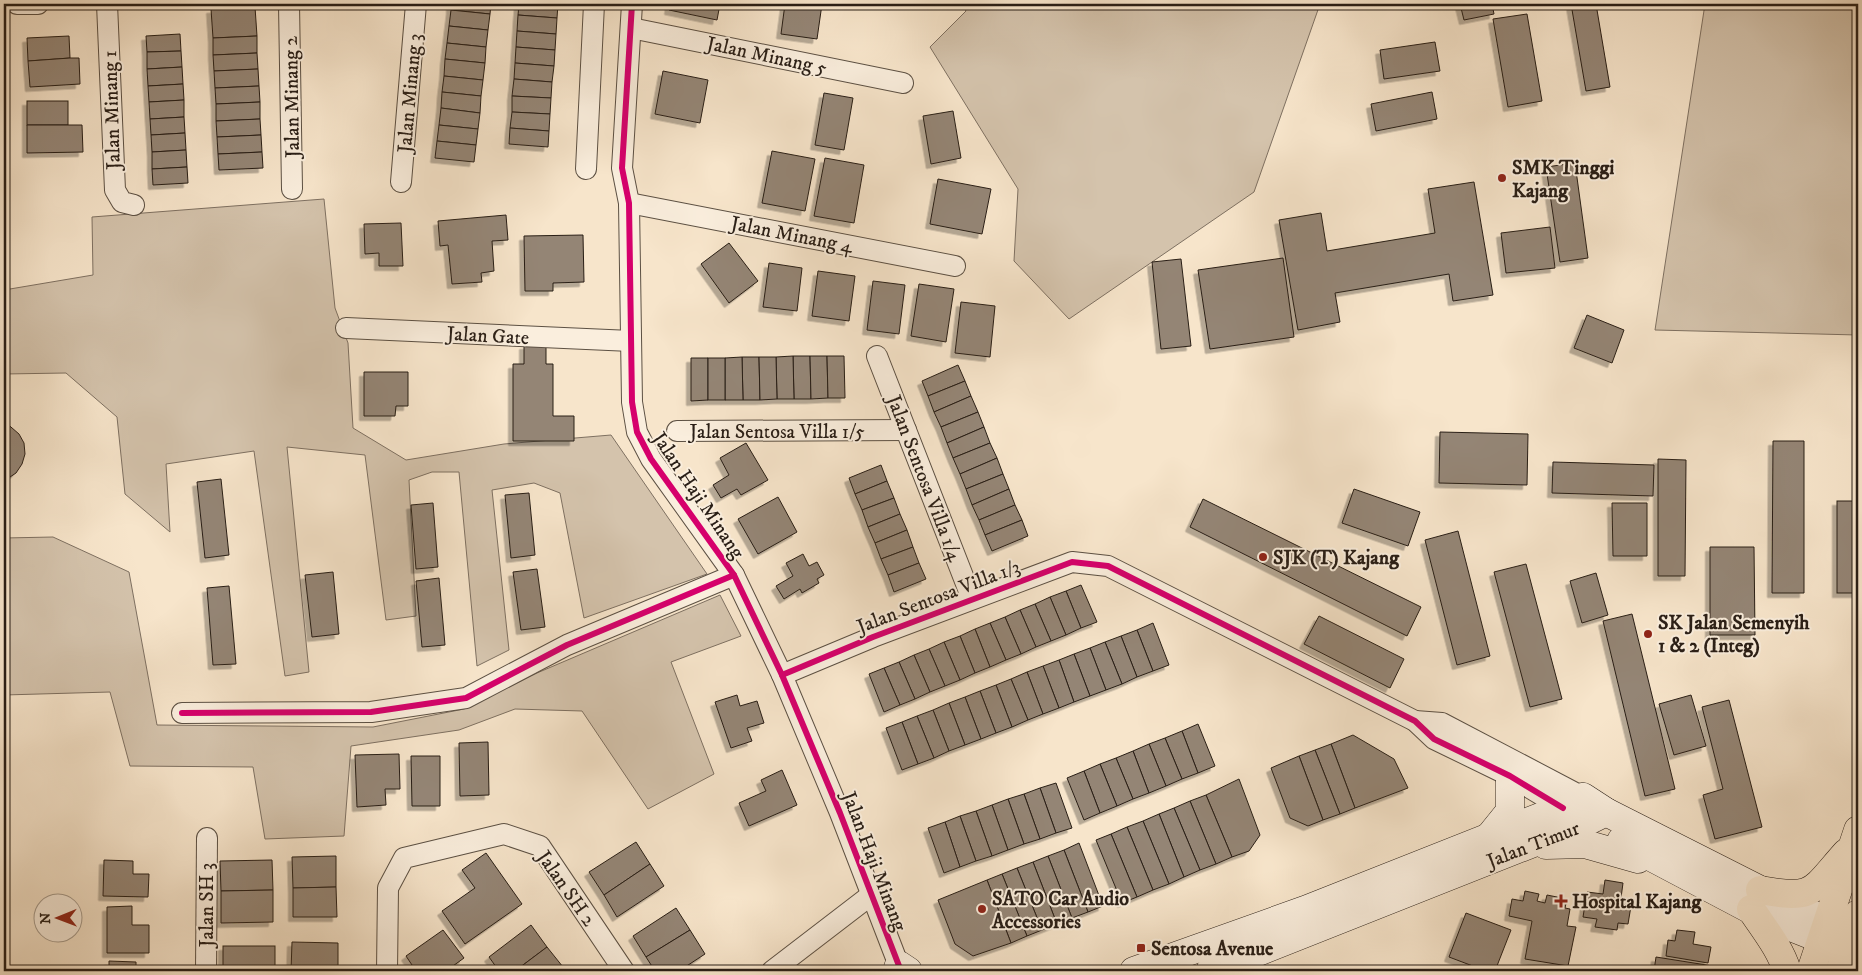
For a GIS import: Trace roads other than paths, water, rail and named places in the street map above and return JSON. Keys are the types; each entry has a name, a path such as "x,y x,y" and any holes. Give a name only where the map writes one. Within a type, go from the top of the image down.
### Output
{"main road":[{"path":"1489,837 1510,812 1510,776"},
{"name":"Jalan Timur","path":"1210,971 1524,846 1584,810"},
{"name":"Jalan Timur","path":"1584,810 1654,858 1824,930 1849,944"},
{"name":"Jalan Timur","path":"1134,971 1305,910 1489,837 1584,810 1755,900"},
{"path":"1787,971 1755,900 1808,893 1856,838"},
{"path":"1812,971 1856,838"},
{"path":"1524,846 1586,844 1634,859 1654,858"}],"street":[{"path":"4,12 18,4 38,4"},
{"name":"Jalan Minang 1","path":"107,4 114,190 122,202 134,205"},
{"name":"Jalan Minang 2","path":"289,4 292,189"},
{"name":"Jalan Minang 3","path":"401,182 416,4"},
{"path":"586,170 594,4"},
{"name":"Jalan Haji Minang","path":"632,4 622,168 629,203 632,402 637,432 651,459 734,575 782,676 901,970"},
{"name":"Jalan Minang 5","path":"631,28 903,83"},
{"name":"Jalan Minang 4","path":"629,203 956,266"},
{"name":"Jalan Gate","path":"346,328 631,341"},
{"name":"Jalan Sentosa Villa 1/4","path":"877,356 972,599"},
{"name":"Jalan Sentosa Villa 1/5","path":"677,431 906,430"},
{"name":"Jalan Sentosa Villa 1/3","path":"782,676 972,599 1072,562 1108,566 1415,721"},
{"path":"182,714 371,712 466,698 566,645 734,575"},
{"path":"1415,721 1434,739 1584,810"},
{"path":"1415,721 1442,723 1584,810"},
{"name":"Jalan SH 2","path":"387,971 388,888 404,858 504,834 540,846 624,971"},
{"name":"Jalan SH 3","path":"206,838 206,971"},
{"path":"772,971 871,895"}],"place":[{"name":"SMK Tinggi Kajang","path":"1502,178"},
{"name":"SJK (T) Kajang","path":"1263,557"},
{"name":"SK Jalan Semenyih 1 & 2 (Integ)","path":"1648,634"},
{"name":"Hospital Kajang","path":"1561,901"},
{"name":"SATO Car Audio Accessories","path":"982,909"},
{"name":"Sentosa Avenue","path":"1141,948"}]}
